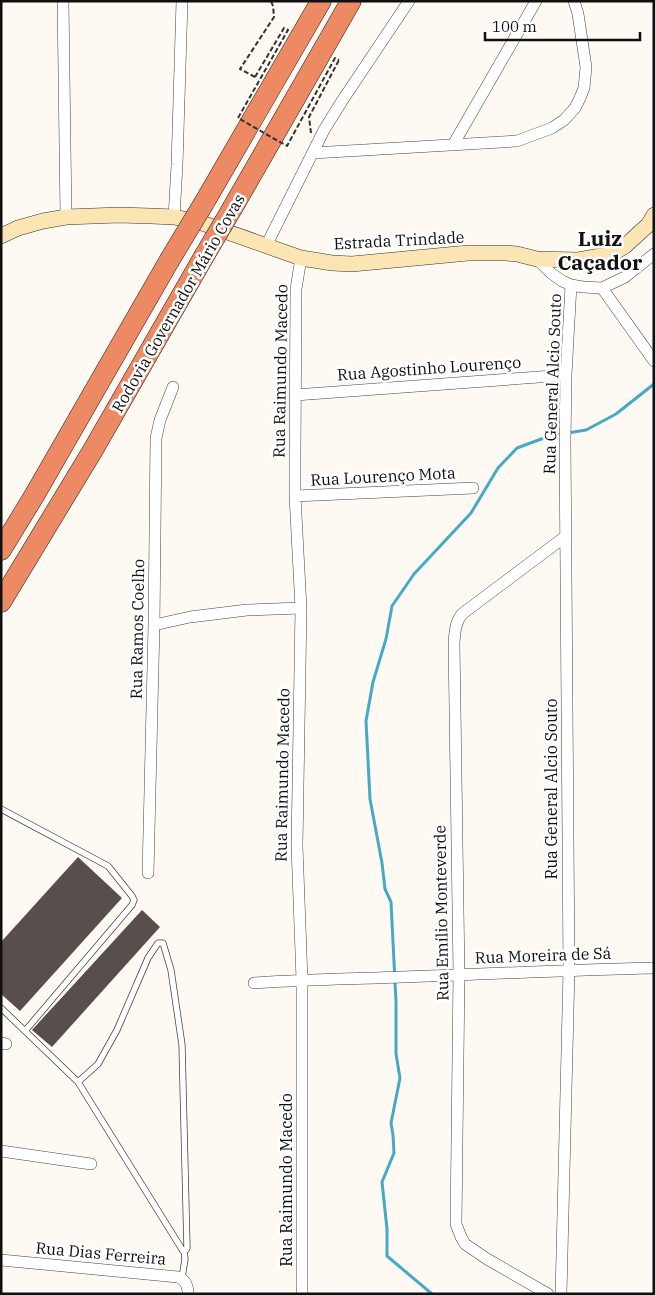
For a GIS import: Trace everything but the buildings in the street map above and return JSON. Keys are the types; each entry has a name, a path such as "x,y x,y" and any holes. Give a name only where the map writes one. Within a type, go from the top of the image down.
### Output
{"highway":[{"name":"Rodovia Governador Mário Covas","path":"1,550 39,488 321,1"},
{"name":"Rodovia Governador Mário Covas","path":"1,602 98,441 352,1"}],"street":[{"path":"63,1 66,217"},
{"path":"174,217 182,1"},
{"path":"266,246 324,130 409,1"},
{"path":"453,145 536,1"},
{"path":"312,153 517,141 552,128 564,120 575,108 584,88 586,67 578,14 574,1"},
{"name":"Estrada Trindade","path":"1,236 18,228 66,217 118,215 174,217 202,223 301,258 332,263 352,264 468,253 506,253 537,259 578,260 612,254 639,234 654,215"},
{"path":"537,259 562,281 583,287 602,288 625,277 654,254"},
{"name":"Rua Raimundo Macedo","path":"301,258 296,290 295,496 301,608 297,846 302,980 302,1294"},
{"name":"Rua General Alcio Souto","path":"561,1294 569,970 565,427 571,284"},
{"path":"602,288 654,361"},
{"name":"Rua Agostinho Lourenço","path":"295,394 566,375"},
{"name":"Rua Ramos Coelho","path":"148,873 156,438 160,420 173,387"},
{"name":"Rua Lourenço Mota","path":"295,496 473,488"},
{"name":"Rua Emílio Monteverde","path":"548,1294 465,1244 456,1224 459,974 454,643 455,629 462,614 566,536"},
{"path":"154,625 190,617 247,610 301,608"},
{"name":"Rua Moreira de Sá","path":"254,983 654,968"},
{"path":"1,1152 91,1164"},
{"name":"Rua Dias Ferreira","path":"1,1260 178,1277 182,1278 187,1286 186,1293"}],"lane":[{"path":"1,809 108,866 134,900 132,905 24,1031"},
{"path":"78,1082 98,1064 117,1030 148,958 158,943 163,943 171,970 182,1045 187,1248 184,1251"},
{"path":"1,1008 78,1082 184,1251 185,1259 182,1278"}],"path":[{"path":"271,1 274,17 240,69 255,77 284,28 288,30 238,118 287,146 335,58 339,60 309,117 312,153"}],"waterway":[{"path":"568,433 586,430 616,414 654,384"},
{"path":"432,1294 387,1256 387,1229 382,1182 394,1153 391,1123 400,1078 396,1054 396,1002 391,902 385,889 370,799 366,721 373,682 386,639 392,606 414,574 471,513 498,468 517,448 544,438 562,434"}],"district":[{"name":"Luiz Caçador","path":"600,250"}]}
